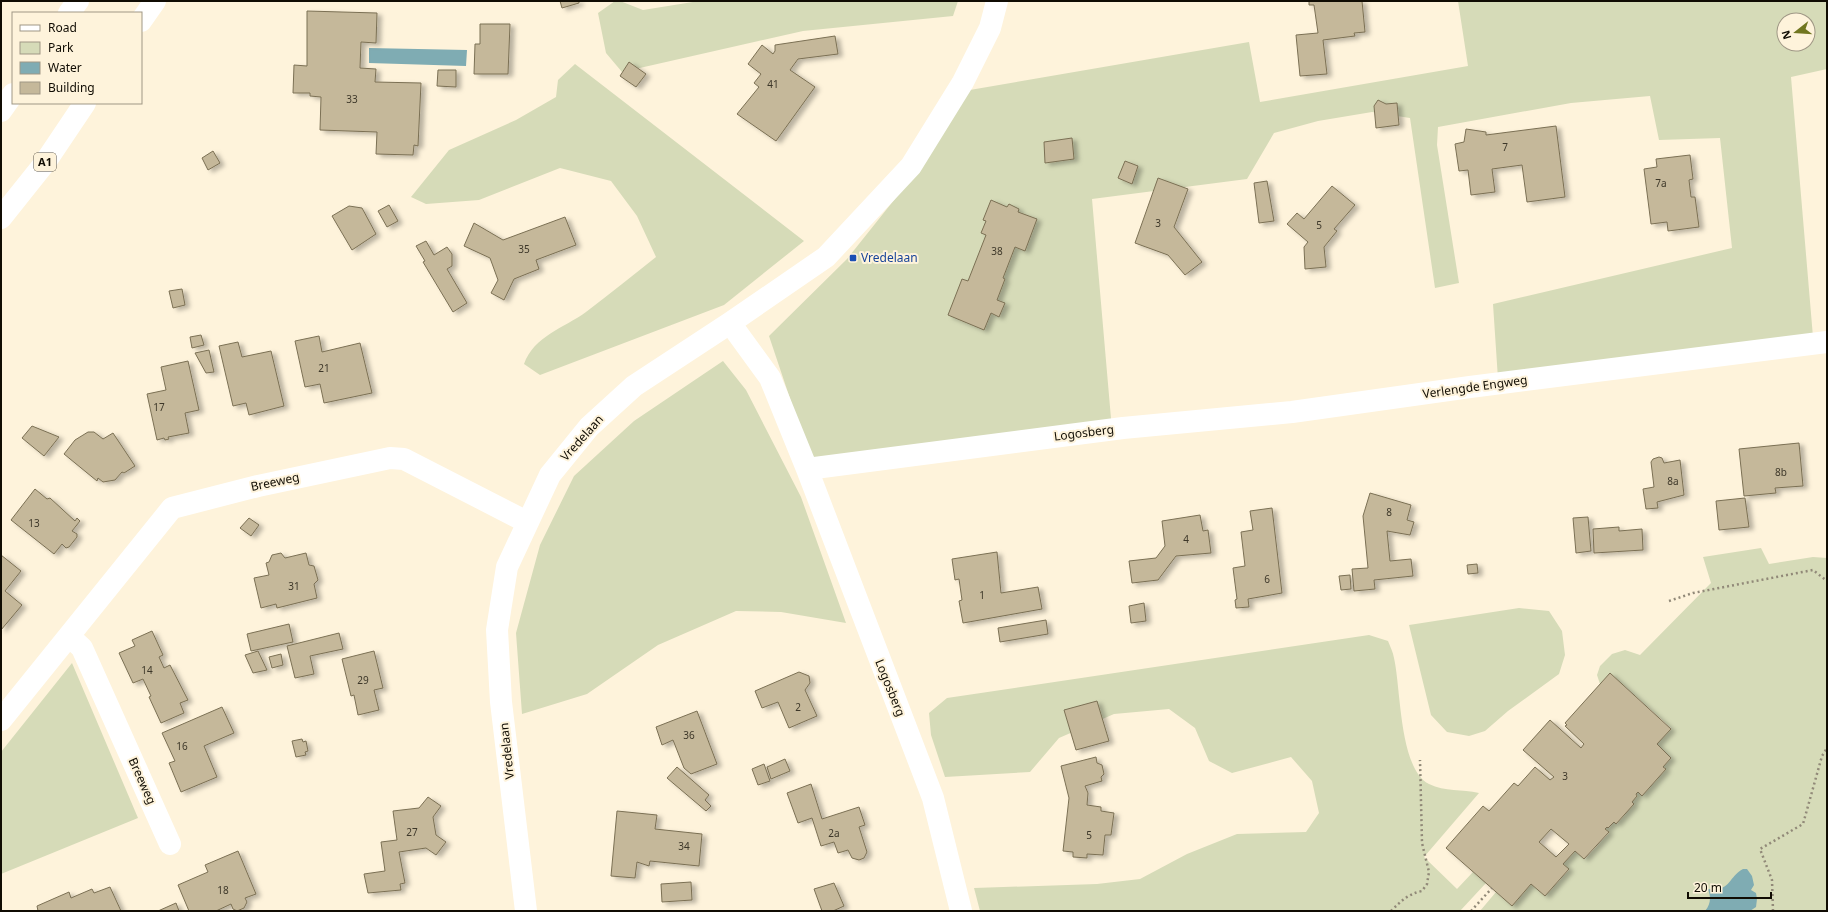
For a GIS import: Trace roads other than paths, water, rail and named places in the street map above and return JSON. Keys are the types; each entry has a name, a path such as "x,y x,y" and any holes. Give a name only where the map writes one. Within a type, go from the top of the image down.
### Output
{"main road":[{"path":"70,12 78,1"},
{"path":"142,20 155,1"},
{"name":"Vredelaan","path":"526,911 502,710 497,630 507,567 550,475 589,426 634,386 730,323 826,257 910,166 964,82 990,28 997,1"},
{"path":"1,111 12,95"},
{"name":"A1","path":"1,218 44,164 84,104"},
{"name":"Logosberg","path":"730,323 770,378 807,469 933,798 961,911"},
{"name":"Verlengde Engweg","path":"1123,428 1292,412 1470,387 1827,342"},
{"name":"Logosberg","path":"807,469 1123,428"},
{"name":"Breeweg","path":"1,720 172,508 258,486 390,458 404,459 527,522"},
{"name":"Breeweg","path":"69,636 82,648 170,844"}],"water":[{"path":"369,48 467,50 466,66 369,63"},
{"path":"1743,869 1747,869 1752,876 1754,885 1751,890 1756,893 1756,907 1750,911 1705,911 1710,900 1708,889 1716,889 1725,886"}],"place":[{"name":"Vredelaan","path":"853,258"}]}
